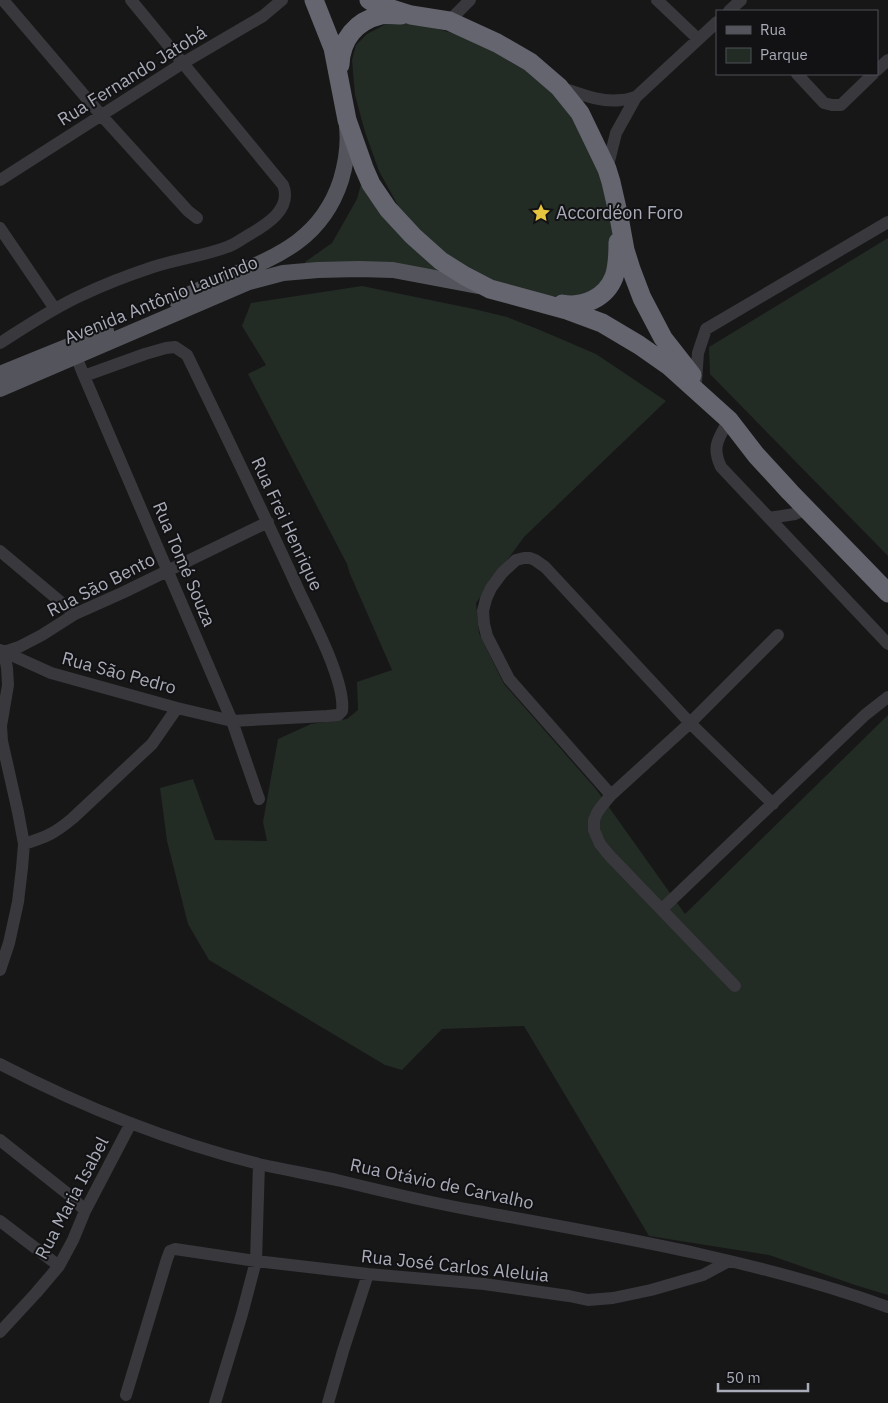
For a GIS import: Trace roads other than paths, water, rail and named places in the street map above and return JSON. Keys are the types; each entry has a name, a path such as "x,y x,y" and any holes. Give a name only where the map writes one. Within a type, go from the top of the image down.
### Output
{"highway":[{"path":"369,0 411,15 449,21 530,62 559,87 580,113 607,169 631,269 642,298 662,338 756,454 888,592"},
{"path":"314,1 333,48 346,120 364,168 371,184 388,209 413,236 441,261 465,276 490,288 567,310 602,323 640,344 669,366 724,415"},
{"path":"339,81 340,55 351,31 366,21 382,15 411,15"},
{"path":"526,298 568,305 583,304 595,299 607,290 614,277 618,262 619,216"}],"main road":[{"name":"Avenida Antônio Laurindo","path":"0,389 74,350 259,265 305,236 327,212 336,195 346,164 348,134 346,120"},
{"name":"Avenida Antônio Laurindo","path":"0,374 74,350 249,282 283,273 351,269 393,270 490,288"}],"street":[{"path":"3,0 101,116 188,211 197,218"},
{"path":"0,343 55,308 82,295 154,267 229,247 265,225 276,216 284,203 285,192 283,186 131,0"},
{"name":"Rua Fernando Jatobá","path":"0,180 184,63 263,16 282,0"},
{"path":"657,0 698,39"},
{"path":"449,21 462,2"},
{"path":"607,169 616,133 636,97 716,23"},
{"path":"878,69 888,60"},
{"path":"798,75 824,103 832,105 841,105 872,75"},
{"path":"559,87 590,96 614,100 636,97"},
{"path":"696,381 698,353 706,329 888,222"},
{"path":"0,228 55,308"},
{"name":"Rua Frei Henrique","path":"84,376 166,348 175,347 187,355 268,522 328,653 342,700 342,711 338,715 232,721"},
{"name":"Rua Tomé Souza","path":"74,350 232,721 259,798"},
{"path":"724,415 717,443 716,456 720,467 888,644"},
{"path":"769,518 796,514 807,509"},
{"name":"Rua São Bento","path":"2,651 19,647 75,614 268,522"},
{"path":"0,551 75,614"},
{"path":"611,795 509,679 493,648 484,624 483,611 486,598 491,588 516,560 530,558 541,563 690,723 773,804"},
{"path":"735,986 609,855 600,844 594,830 594,820 611,795 690,723 778,635"},
{"path":"0,970 9,942 18,902 24,844 2,740 1,726 8,685 7,668 2,651"},
{"name":"Rua São Pedro","path":"2,651 50,673 232,721"},
{"path":"662,909 865,715 888,697"},
{"path":"24,844 47,837 73,818 152,744 177,708"},
{"name":"Rua Otávio de Carvalho","path":"0,1064 131,1123 171,1138 259,1164 474,1211 551,1224 729,1261 786,1275 888,1307"},
{"name":"Rua Maria Isabel","path":"0,1332 59,1266 73,1240 85,1211 131,1123"},
{"path":"0,1140 73,1198 85,1211"},
{"path":"215,1403 256,1261 259,1164"},
{"path":"0,1221 59,1266"},
{"name":"Rua José Carlos Aleluia","path":"126,1395 167,1259 172,1250 179,1249 256,1261 368,1274 484,1284 588,1300 602,1300 651,1290 694,1278 714,1270 729,1261"},
{"path":"328,1403 368,1274"}],"place":[{"name":"Accordéon Foro","path":"541,213"}]}
